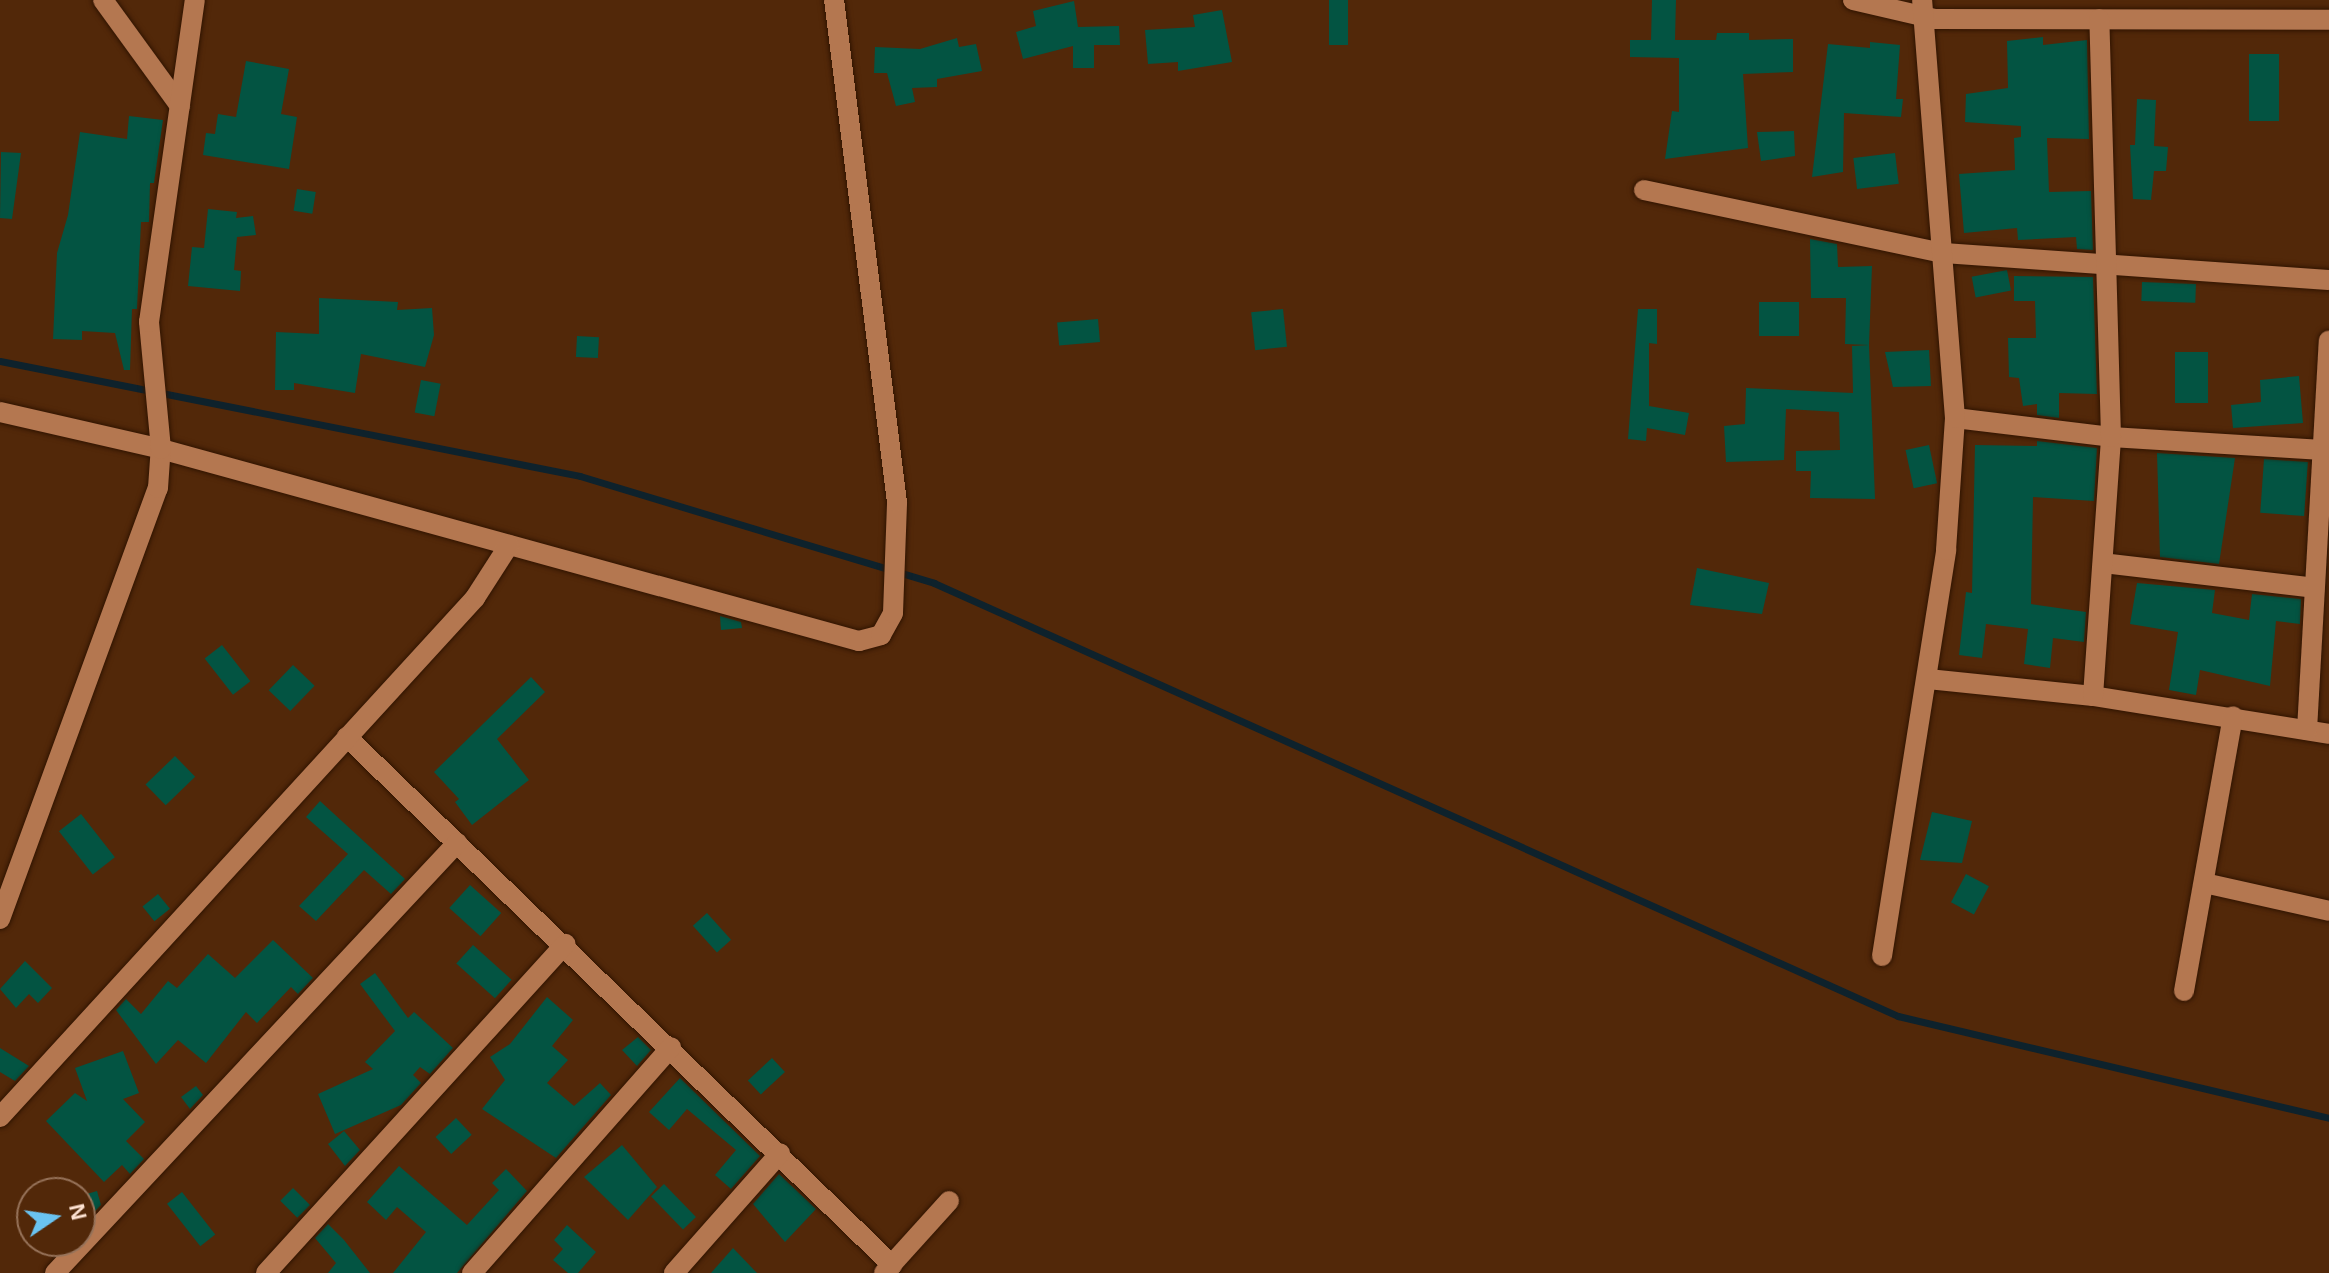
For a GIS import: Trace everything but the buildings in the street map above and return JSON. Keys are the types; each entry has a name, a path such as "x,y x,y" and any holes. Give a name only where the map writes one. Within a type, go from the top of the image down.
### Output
{"street":[{"path":"103,0 180,106"},
{"path":"0,919 158,488 161,449 149,322 195,0"},
{"path":"0,412 161,449 859,641 888,629 893,613 897,502 834,0"},
{"path":"1853,0 1922,8 2099,19 2329,20"},
{"path":"1882,956 1946,550 1955,418 1922,8"},
{"path":"2093,696 2111,437 2099,19"},
{"path":"1644,190 1943,253 2329,280"},
{"path":"2307,730 2329,341"},
{"path":"1955,418 2111,437 2323,450"},
{"path":"0,1117 475,598 509,545"},
{"path":"2103,563 2315,588"},
{"path":"1928,679 2093,696 2233,716 2329,734"},
{"path":"2184,991 2233,716"},
{"path":"347,737 780,1153 888,1269 949,1201"},
{"path":"55,1273 457,843"},
{"path":"2204,883 2329,911"},
{"path":"266,1273 565,944"},
{"path":"472,1273 671,1047"},
{"path":"674,1273 780,1153"}],"waterway":[{"path":"0,361 580,476 934,583 1898,1016 2329,1118"}]}
